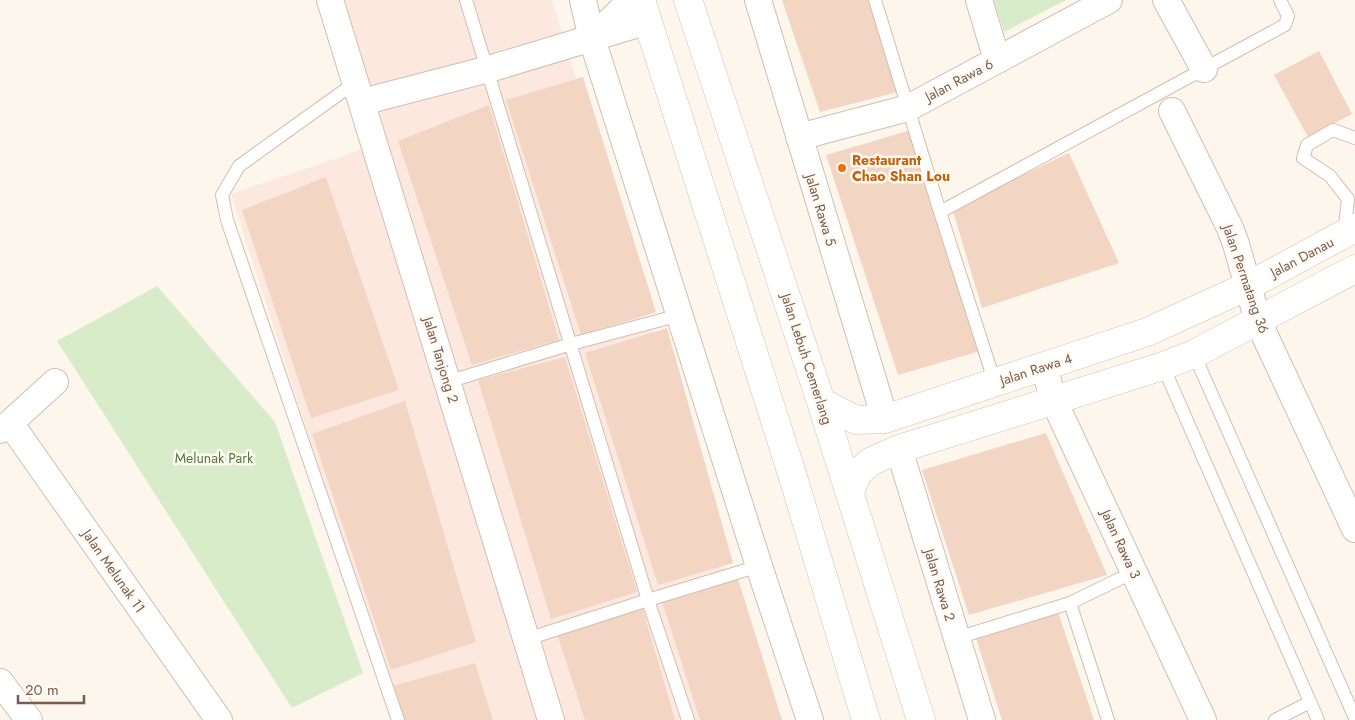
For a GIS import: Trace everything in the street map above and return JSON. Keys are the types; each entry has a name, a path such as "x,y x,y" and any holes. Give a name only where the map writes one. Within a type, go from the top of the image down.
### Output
{"main road":[{"name":"Jalan Lebuh Cemerlang","path":"688,0 850,491 922,720"},
{"path":"644,11 790,468 866,720"},
{"name":"Jalan Danau","path":"1248,286 1349,231"},
{"path":"850,491 858,473 870,462 899,449 1053,399 1163,366 1194,354 1355,268"},
{"name":"Jalan Rawa 4","path":"821,402 856,420 885,419 1147,332 1248,286"}],"street":[{"name":"Jalan Tanjong 2","path":"330,0 551,720"},
{"path":"583,0 592,39 759,566 810,720"},
{"path":"592,39 621,10 628,0"},
{"name":"Jalan Rawa 5","path":"758,0 885,419"},
{"path":"978,0 998,60"},
{"name":"Jalan Rawa 6","path":"799,137 908,108 1109,0"},
{"path":"1166,0 1204,69"},
{"path":"359,92 488,69 592,39 644,11"},
{"name":"Jalan Permatang 36","path":"1172,111 1230,228 1258,320 1355,529"},
{"name":"Jalan Rawa 3","path":"1044,366 1053,399 1203,720"},
{"path":"5,426 55,382"},
{"name":"Jalan Melunak 11","path":"5,426 219,720"},
{"name":"Jalan Rawa 2","path":"899,449 982,720"},
{"path":"0,682 29,720"}],"lane":[{"path":"466,0 648,600 688,720"},
{"path":"875,0 995,383"},
{"path":"940,212 1285,25 1288,16 1280,0"},
{"path":"359,92 239,166 222,194 230,230 398,720"},
{"path":"1349,231 1348,198 1330,176 1303,158 1307,145 1333,130 1355,138"},
{"path":"447,382 571,344 680,315"},
{"path":"1194,354 1355,718"},
{"path":"1163,366 1318,720"},
{"path":"527,639 759,566"},
{"path":"957,638 1070,602 1134,572"},
{"path":"1070,602 1108,720"},
{"path":"1275,720 1310,702"}],"shaded area":[{"path":"339,0 552,0 771,720 400,720 231,194 381,143"}],"green space":[{"path":"994,0 1066,0 1004,32"},
{"name":"Melunak Park","path":"157,286 275,422 363,673 292,708 57,341"}],"building":[{"path":"782,0 870,0 898,92 820,112"},
{"path":"1319,51 1352,114 1308,137 1274,75"},
{"path":"583,77 656,312 581,335 506,100"},
{"path":"489,105 559,340 472,365 398,141"},
{"path":"911,130 980,351 898,375 826,155"},
{"path":"1069,153 1119,263 982,308 952,208"},
{"path":"326,177 399,390 311,418 242,210"},
{"path":"667,328 733,563 658,585 585,353"},
{"path":"565,357 637,592 551,619 478,380"},
{"path":"405,401 476,642 391,670 312,434"},
{"path":"1046,433 1107,575 969,615 922,470"},
{"path":"738,579 782,720 700,720 662,602"},
{"path":"642,606 675,720 585,720 556,631"},
{"path":"1057,609 1094,720 1002,720 975,635"},
{"path":"475,663 493,720 401,720 389,687"}],"place":[{"name":"Restaurant Chao Shan Lou","path":"842,168"}]}
